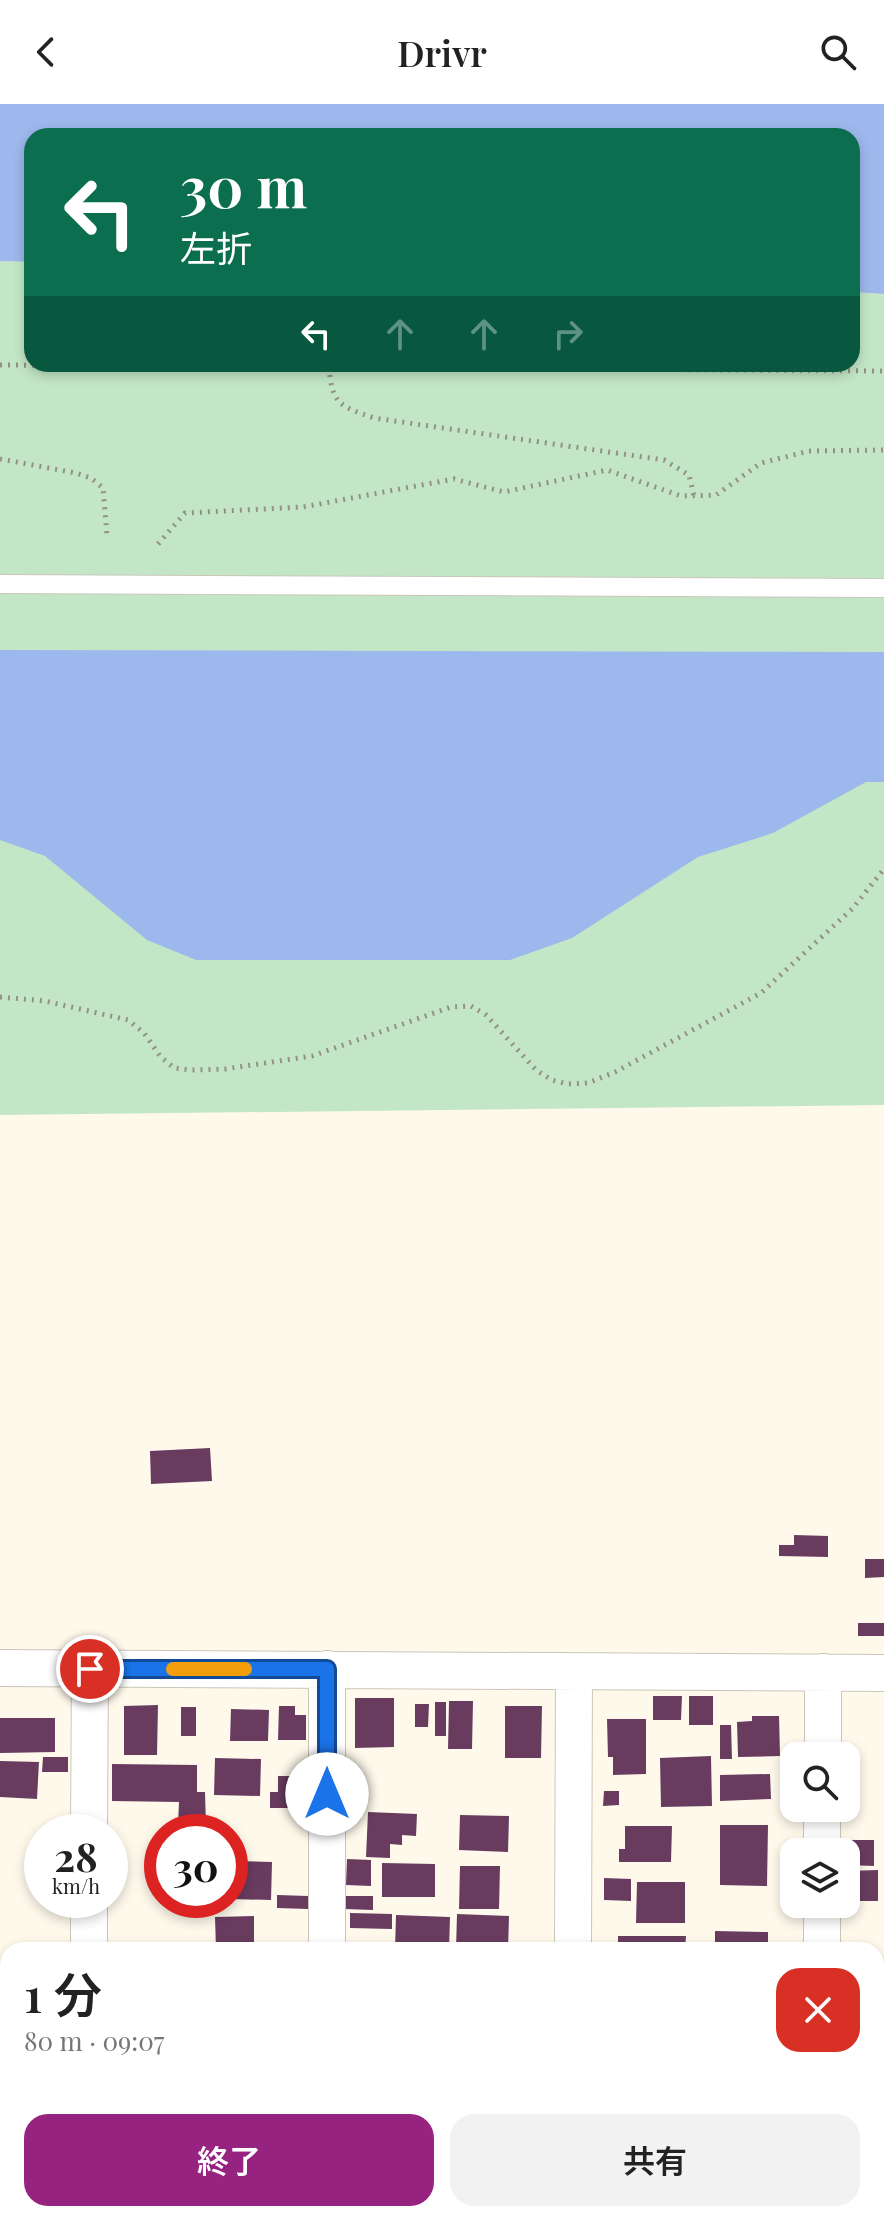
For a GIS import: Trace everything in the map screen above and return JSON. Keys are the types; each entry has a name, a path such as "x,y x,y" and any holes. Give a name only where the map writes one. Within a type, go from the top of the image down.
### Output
{"street":[{"path":"0,1668 884,1673"},
{"path":"89,1814 90,1669"},
{"path":"327,1669 327,1942"},
{"path":"573,1942 574,1672"},
{"path":"823,1672 823,1742"},
{"path":"89,1918 89,1942"},
{"path":"822,1918 822,1942"}],"lane":[{"path":"0,584 884,588"}],"path":[{"path":"0,365 24,365"},
{"path":"860,371 884,371"},
{"path":"329,372 331,393 343,407 374,418 664,460 689,475 694,496"},
{"path":"158,544 185,513 303,507 454,479 504,492 607,470 681,496 716,495 761,463 809,451 884,450"},
{"path":"0,459 91,478 103,488 107,536"},
{"path":"0,997 45,1001 128,1020 144,1033 160,1056 174,1068 191,1070 225,1069 312,1056 451,1007 471,1006 486,1015 536,1070 552,1080 567,1084 588,1083 699,1028 761,993 853,908 884,869"}],"green space":[{"path":"0,261 24,262 24,372 860,372 860,292 884,294 884,1105 0,1115"}],"water":[{"path":"0,104 884,104 884,294 860,292 860,128 24,128 24,262 0,261"},
{"path":"0,650 884,652 884,782 866,782 773,833 698,857 572,938 510,960 196,960 147,940 45,856 0,840"}],"building":[{"path":"210,1448 212,1481 151,1484 150,1451"},
{"path":"794,1535 828,1536 828,1557 779,1556 779,1545 794,1545"},
{"path":"865,1559 884,1559 884,1577 865,1578"},
{"path":"858,1623 884,1623 884,1636 858,1636"},
{"path":"653,1696 682,1696 681,1720 653,1720"},
{"path":"689,1696 713,1696 713,1725 689,1725"},
{"path":"355,1698 394,1698 394,1747 355,1748"},
{"path":"449,1701 473,1701 472,1749 448,1749"},
{"path":"435,1702 446,1702 446,1736 435,1736"},
{"path":"415,1704 429,1704 428,1727 415,1727"},
{"path":"158,1705 157,1755 124,1755 124,1706"},
{"path":"279,1706 295,1706 295,1715 306,1715 306,1740 278,1740"},
{"path":"505,1706 542,1706 541,1758 505,1758"},
{"path":"181,1707 196,1707 196,1736 181,1736"},
{"path":"231,1709 269,1710 268,1741 230,1741"},
{"path":"752,1716 779,1716 780,1756 738,1757 737,1722 752,1721"},
{"path":"0,1718 55,1718 55,1752 0,1753"},
{"path":"607,1719 646,1719 646,1774 613,1775 613,1757 608,1757"},
{"path":"720,1725 731,1725 732,1759 720,1759"},
{"path":"711,1756 712,1806 661,1807 660,1758"},
{"path":"43,1757 68,1757 68,1772 42,1772"},
{"path":"215,1758 261,1759 260,1796 214,1795"},
{"path":"0,1761 39,1762 37,1799 0,1797"},
{"path":"112,1764 197,1765 197,1792 205,1792 206,1814 178,1814 179,1802 112,1801"},
{"path":"770,1774 771,1799 720,1801 720,1775"},
{"path":"278,1776 303,1776 303,1808 270,1808 270,1792 278,1792"},
{"path":"604,1791 619,1791 619,1805 603,1806"},
{"path":"368,1812 417,1814 416,1836 402,1835 402,1845 390,1844 390,1858 366,1857"},
{"path":"460,1815 509,1816 508,1852 459,1850"},
{"path":"720,1825 768,1825 767,1886 720,1885"},
{"path":"625,1826 672,1826 671,1862 619,1862 619,1849 625,1849"},
{"path":"860,1840 874,1840 874,1866 860,1866"},
{"path":"347,1859 371,1860 371,1886 346,1885"},
{"path":"248,1861 272,1862 271,1900 248,1899"},
{"path":"382,1863 435,1864 435,1897 382,1897"},
{"path":"460,1866 500,1866 499,1909 459,1909"},
{"path":"878,1870 878,1901 860,1901 860,1871"},
{"path":"604,1878 631,1879 631,1901 604,1900"},
{"path":"637,1882 685,1882 685,1923 636,1923"},
{"path":"277,1895 308,1896 308,1909 277,1908"},
{"path":"345,1896 373,1896 373,1910 345,1909"},
{"path":"350,1913 392,1914 392,1929 350,1928"},
{"path":"457,1914 509,1916 508,1942 456,1942"},
{"path":"396,1915 450,1917 449,1942 395,1942"},
{"path":"254,1916 254,1942 216,1942 215,1918"},
{"path":"715,1931 768,1932 768,1942 715,1942"},
{"path":"618,1936 686,1936 686,1942 618,1942"}],"slow traffic":[{"path":"173,1669 245,1669"}],"route":[{"path":"90,1669 327,1669 327,1794"}]}
